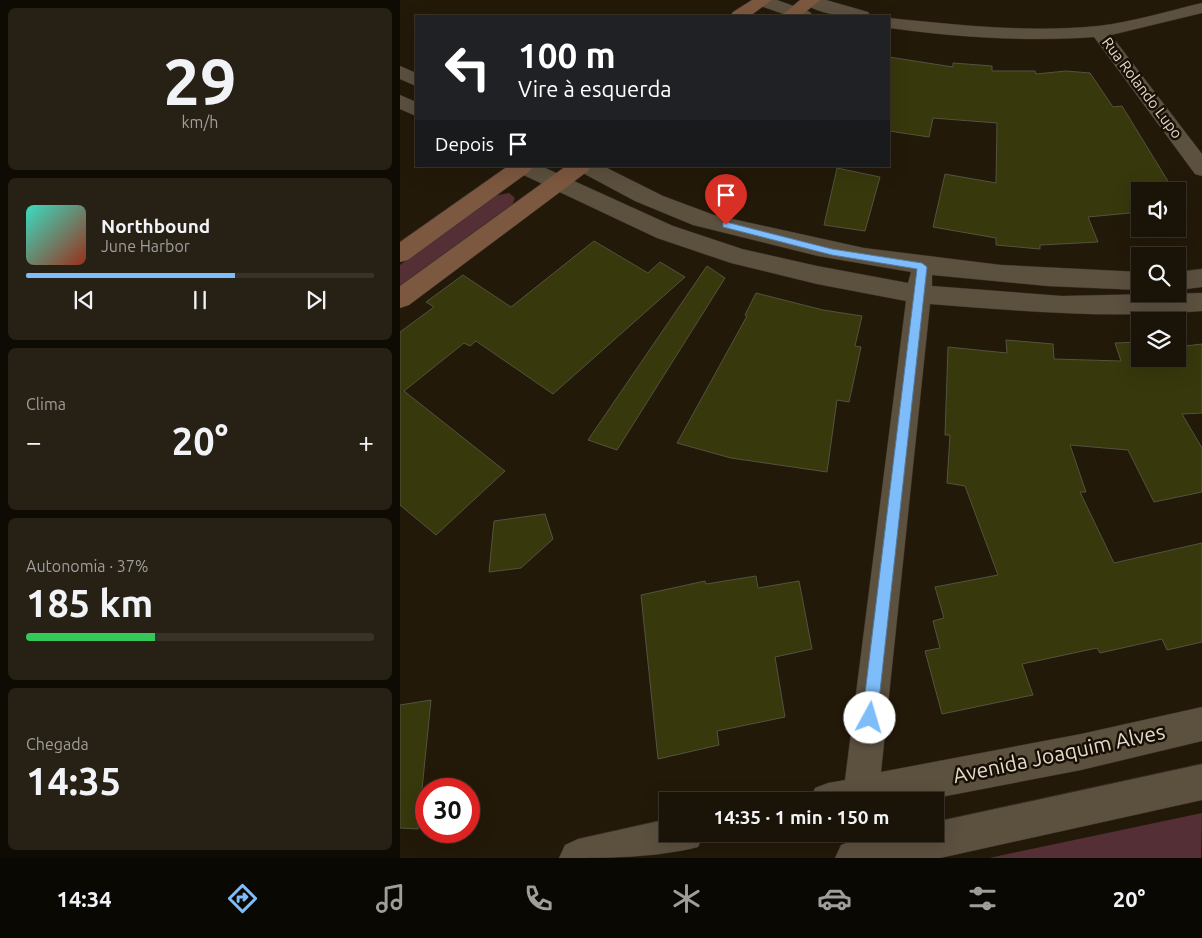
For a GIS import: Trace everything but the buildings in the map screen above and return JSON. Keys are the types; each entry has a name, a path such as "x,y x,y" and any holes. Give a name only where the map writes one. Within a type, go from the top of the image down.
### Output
{"main road":[{"path":"741,15 762,0"},
{"path":"796,15 811,0"},
{"path":"400,254 521,167"},
{"path":"400,299 580,167"}],"street":[{"path":"762,0 796,15"},
{"path":"811,0 830,8 858,15"},
{"path":"890,23 994,34 1099,31 1202,8"},
{"name":"Rua Rolando Lupo","path":"1099,31 1202,169"},
{"path":"890,36 926,42 993,48 1055,50 1111,46 1165,36"},
{"path":"400,72 415,80"},
{"path":"400,101 415,109"},
{"path":"524,167 665,232 739,256 817,275 920,280 1062,305 1202,302"},
{"path":"588,167 679,212 832,252 920,280 986,274 1068,280 1131,281"},
{"path":"1186,280 1202,278"},
{"path":"863,792 920,280"},
{"name":"Avenida Joaquim Alves","path":"886,792 1081,752 1202,724"},
{"path":"865,851 1202,782"},
{"path":"578,858 659,840"}],"shaded area":[{"path":"509,193 515,198 512,205 400,287 400,265 494,196"},
{"path":"1202,813 1201,858 989,858"}],"route":[{"path":"726,225 832,252 922,267 870,718"}]}
